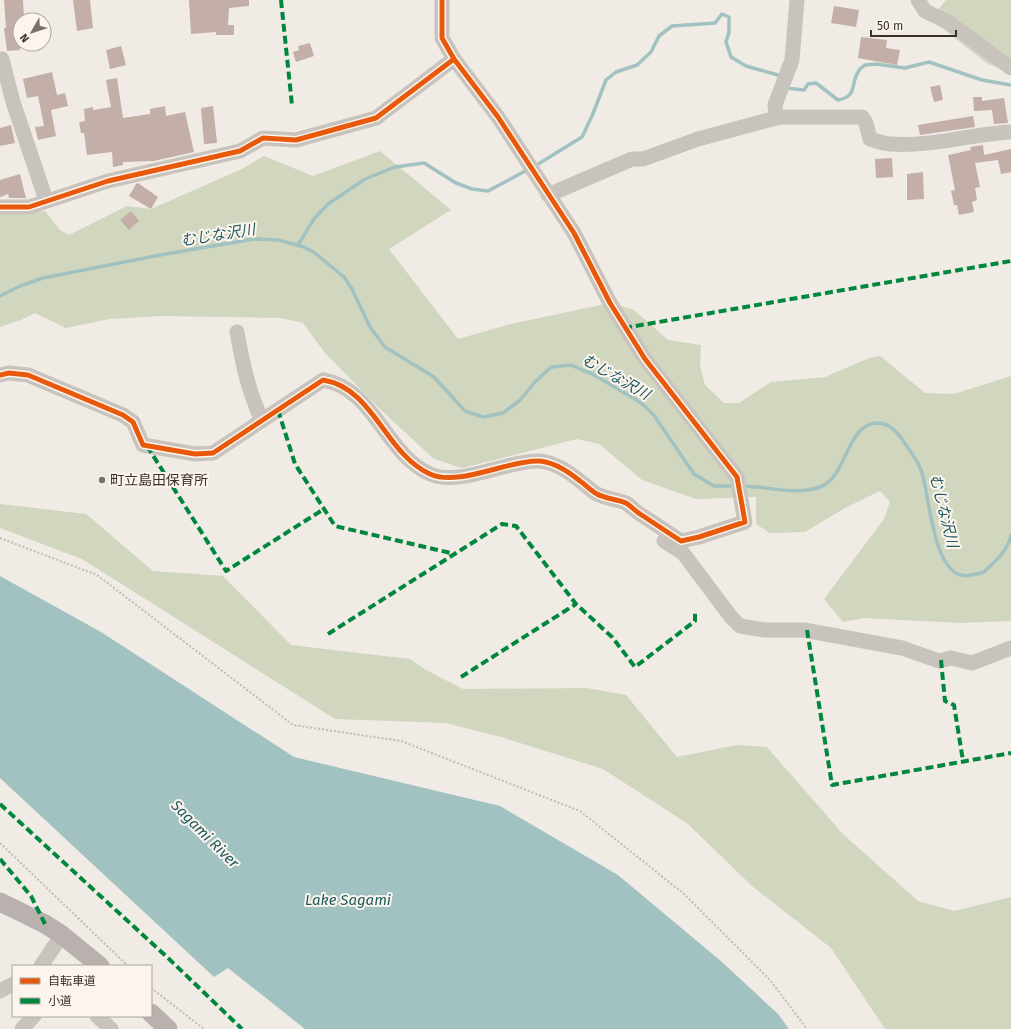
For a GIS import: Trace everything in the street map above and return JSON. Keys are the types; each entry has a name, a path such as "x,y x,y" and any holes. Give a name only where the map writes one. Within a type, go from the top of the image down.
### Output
{"main road":[{"path":"0,902 45,924 62,935 99,965"},
{"path":"152,1014 168,1029"}],"street":[{"path":"0,375 9,373 28,375 123,415 133,422 143,445 196,454 213,453 323,380 334,382 351,391 415,465 430,474 444,477 464,476 537,461 558,466 580,480 596,494 626,503 681,541 699,537 745,522 737,477 645,359 610,303 574,233 498,117 454,59 442,38 442,0"},
{"path":"776,118 775,104 792,60 797,0"},
{"path":"918,0 925,11 948,22 1011,68"},
{"path":"2,59 13,102 46,200"},
{"path":"0,207 29,207 46,200 108,181 240,151 263,138 296,140 376,118 454,59"},
{"path":"548,195 632,159 643,159 698,139 776,118 862,117 866,123 870,139 890,144 927,144 992,133 1011,132"},
{"path":"237,332 249,391 262,421"},
{"path":"638,512 644,523 665,543 683,553 731,617 740,626 765,630 807,630 902,648 939,661 951,658 972,663 1011,648"},
{"path":"42,965 62,935"},
{"path":"0,991 12,985"},
{"path":"22,1029 33,1017"},
{"path":"98,1017 111,1029"}],"path":[{"path":"0,538 97,575 293,725 400,741 580,811 684,894 770,980 807,1029"},
{"path":"0,843 127,965"},
{"path":"152,989 204,1029"}],"green space":[{"path":"946,0 1011,0 1011,72 988,64 942,28 935,14"},
{"path":"380,151 451,210 389,249 458,339 511,324 610,303 634,310 668,340 701,345 700,366 705,385 724,403 739,403 771,382 825,377 869,358 880,356 925,393 954,394 1011,376 1011,621 960,623 864,618 843,622 824,599 884,519 890,502 880,491 845,508 805,532 770,533 756,524 756,497 696,499 642,480 599,444 577,439 462,468 434,459 382,411 325,353 303,323 281,318 160,316 109,319 66,328 35,313 21,320 0,327 0,213 45,211 60,230 69,235 127,206 151,209 242,169 264,156 313,176"},
{"path":"0,504 86,514 153,571 223,576 291,645 410,659 426,670 463,689 587,688 626,695 677,757 737,745 767,747 843,834 918,901 954,911 1011,897 1011,1029 885,1029 831,948 752,886 688,824 603,769 501,737 446,723 335,719 82,559 0,528"}],"water":[{"name":"Lake Sagami","path":"0,576 101,632 294,757 500,806 618,875 722,962 778,1014 789,1029 305,1029 228,968 214,977 0,778"}],"building":[{"path":"4,0 23,0 24,12 12,12 12,51 7,51 4,28 6,28"},
{"path":"73,0 90,0 93,28 77,31"},
{"path":"189,0 249,0 249,6 229,8 228,25 234,25 234,35 216,35 216,32 191,34"},
{"path":"834,6 859,10 856,27 831,23"},
{"path":"861,37 887,40 886,48 900,50 897,65 858,58"},
{"path":"310,43 314,56 296,62 293,52 299,50 298,46"},
{"path":"121,46 126,65 110,69 106,50"},
{"path":"52,72 57,95 65,93 68,106 51,110 56,136 38,140 35,127 44,126 38,96 27,98 23,79"},
{"path":"117,78 123,118 150,114 150,109 165,106 166,116 185,112 194,152 154,161 123,162 123,165 113,167 112,152 87,155 84,133 81,133 79,122 85,121 84,109 93,107 93,110 111,107 106,80"},
{"path":"940,85 943,100 934,102 930,87"},
{"path":"973,97 982,97 982,101 1004,98 1008,123 994,124 992,110 974,111"},
{"path":"213,106 217,143 204,144 201,108"},
{"path":"973,116 975,127 920,135 918,125"},
{"path":"11,125 15,143 0,146 0,128"},
{"path":"983,145 984,155 1011,149 1011,172 1001,174 998,160 975,163 980,187 975,188 977,200 972,202 974,212 959,215 957,205 954,205 951,191 955,190 948,155 971,150 970,147"},
{"path":"892,158 893,177 876,178 875,159"},
{"path":"923,172 924,199 907,200 907,174"},
{"path":"20,174 26,198 9,198 8,194 0,197 0,180"},
{"path":"138,183 158,197 151,209 129,196"},
{"path":"131,211 139,221 129,230 120,220"}],"waterway":[{"path":"535,166 582,137 606,80 616,72 637,65 651,52 659,36 672,26 715,23 722,14 729,17 729,32 726,42 731,57 746,66 778,75 780,79"},
{"path":"785,88 804,90 808,84 816,83 838,100 848,96 851,93 858,72 865,65 876,64 905,68 929,62 982,80 1011,85"},
{"path":"298,245 314,219 328,204 365,179 395,167 424,163 456,183 472,189 488,191 529,169"},
{"name":"むじな沢川","path":"0,296 20,286 43,278 160,255 254,239 278,240 304,247 315,253 344,277 352,289 370,327 385,347 434,377 465,411 483,417 503,413 520,400 535,382 551,367 571,365 589,372 640,402 653,414 694,474 714,486 735,486"},
{"name":"むじな沢川","path":"741,486 791,491 810,490 820,487 829,482 836,473 859,432 867,425 882,423 892,428 898,434 919,464 925,485 935,536 941,553 948,566 958,574 971,575 983,572 1001,555 1007,546 1011,535"}],"marked path":[{"path":"281,0 292,105"},
{"path":"624,328 1011,261"},
{"path":"278,410 295,464 335,526 455,554"},
{"path":"147,446 226,571 324,509"},
{"path":"328,634 502,524 516,526 576,604 612,637 635,667 695,621 695,611"},
{"path":"461,677 576,604"},
{"path":"807,630 832,785 1011,753"},
{"path":"941,660 945,701 954,705 963,761"},
{"path":"0,804 167,957 242,1029"},
{"path":"0,859 31,896 45,924"}],"cycle path":[{"path":"0,375 9,373 28,375 123,415 133,422 143,445 195,454 213,453 323,380 340,386 355,395 401,452 415,465 430,474 441,477 468,476 525,462 543,461 566,471 597,494 626,503 638,513 681,541 699,537 745,522 737,477 645,359 610,303 574,233 498,117 454,59 442,38 442,0"},
{"path":"0,207 29,207 108,181 240,151 263,138 296,140 376,118 454,59"}],"place":[{"name":"町立島田保育所","path":"102,480"}],"water label":[{"name":"Sagami River","path":"205,834"}]}
